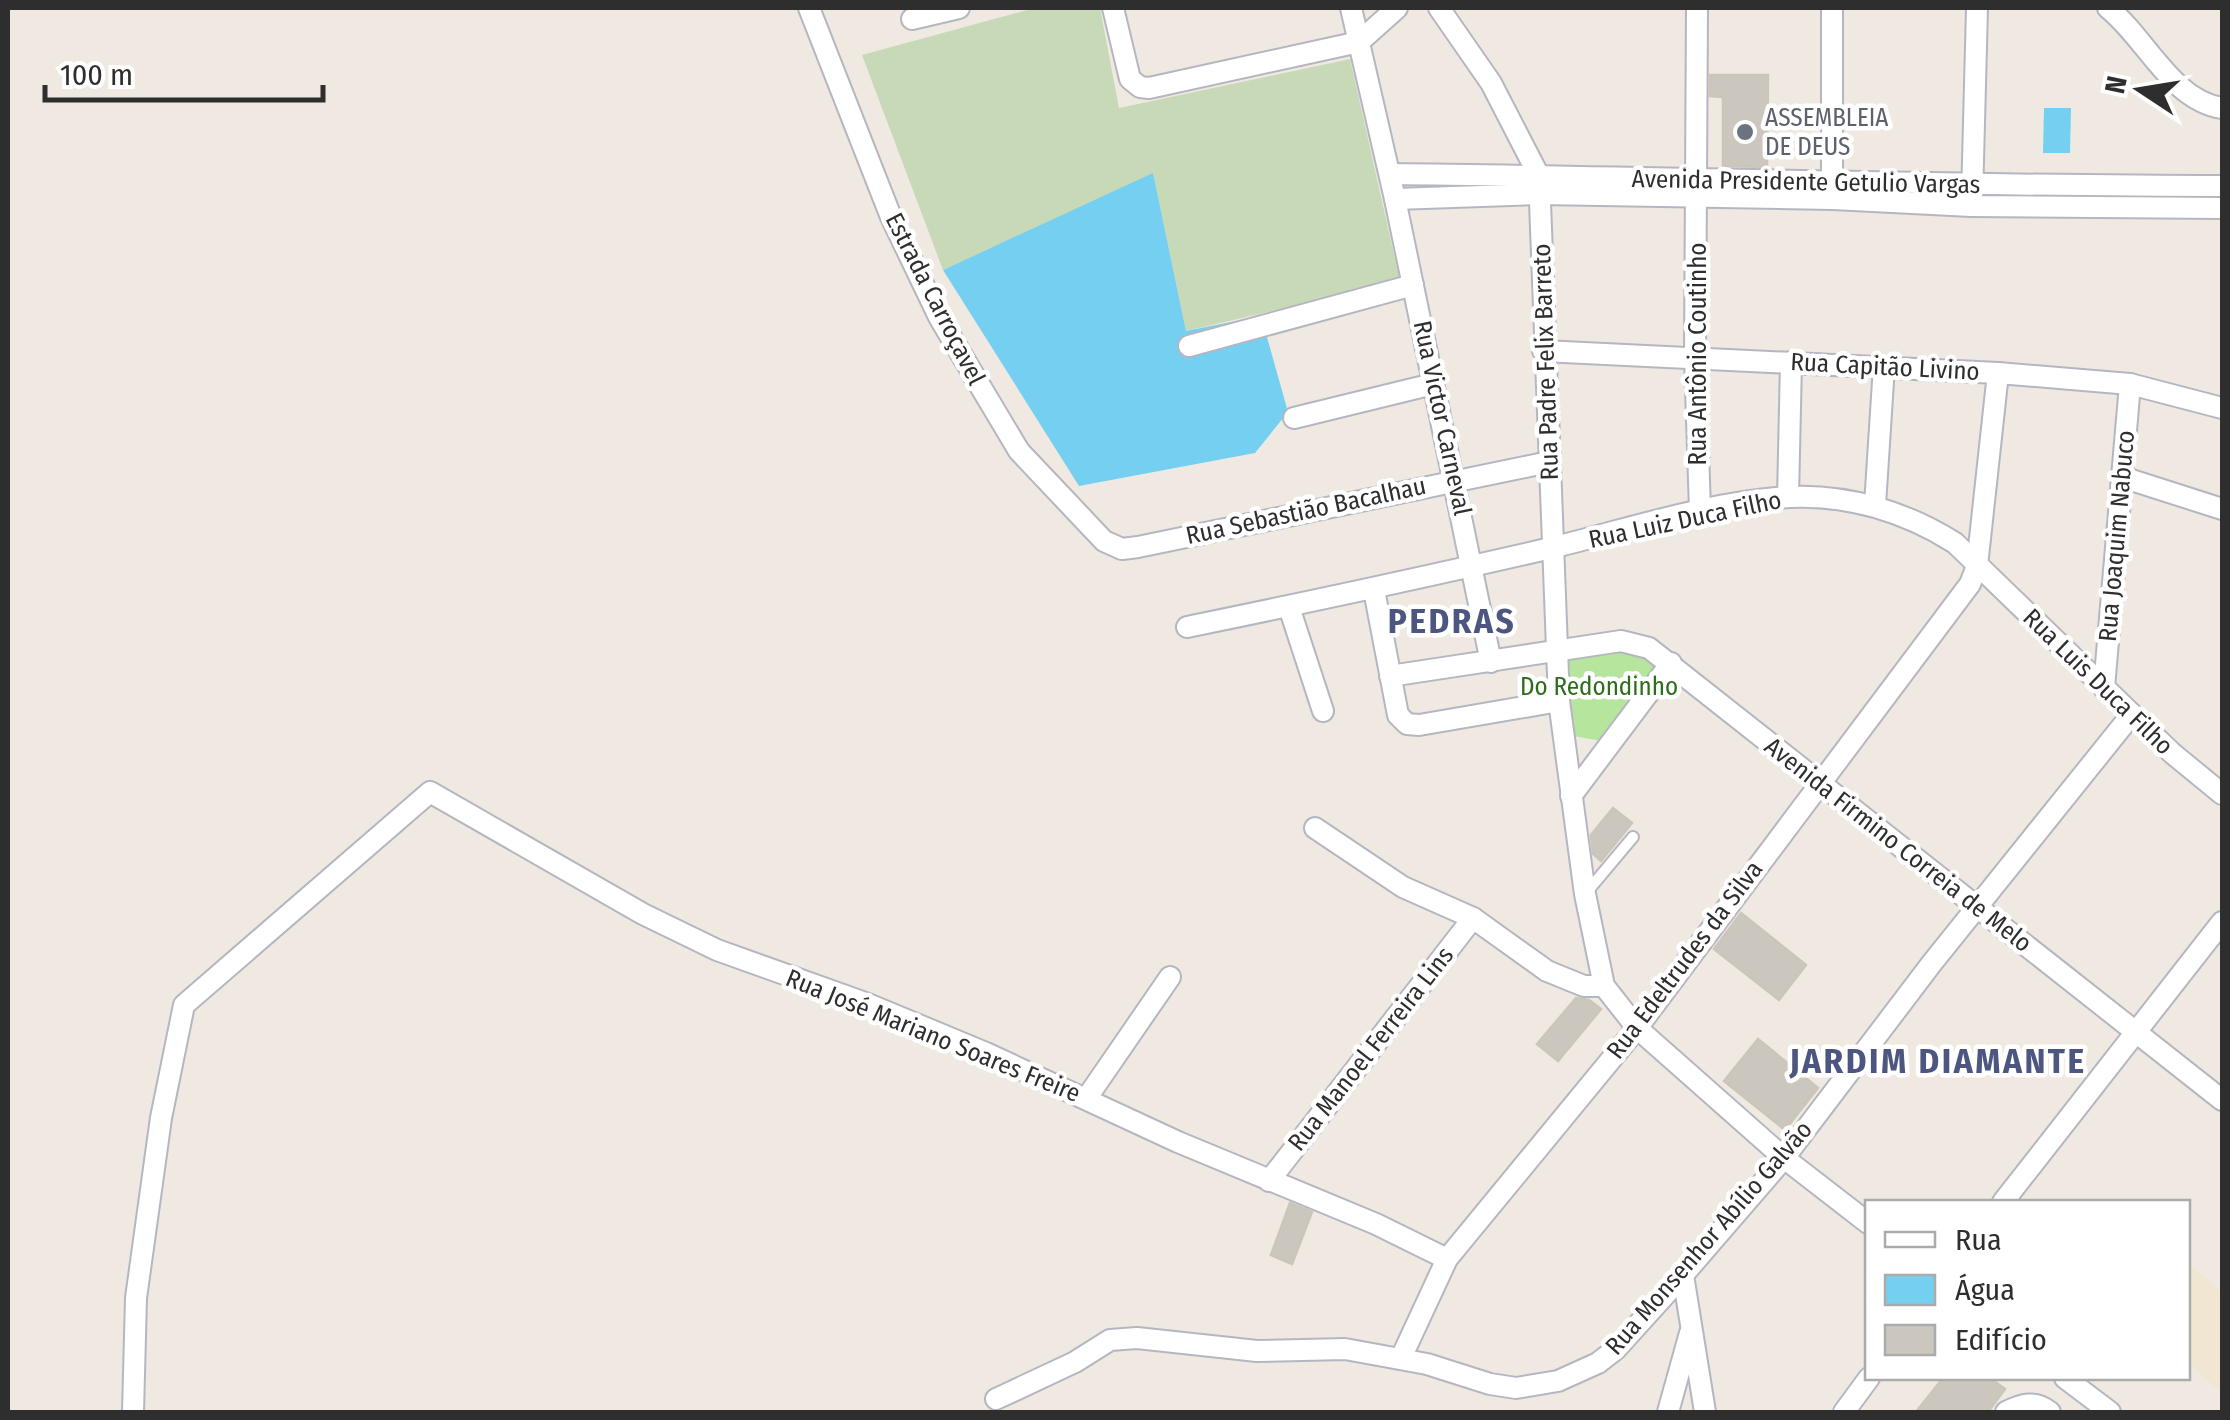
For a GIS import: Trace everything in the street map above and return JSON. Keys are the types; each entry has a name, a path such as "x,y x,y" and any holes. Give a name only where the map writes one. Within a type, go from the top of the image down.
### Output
{"street":[{"name":"Estrada Carroçavel","path":"810,8 892,217 939,317 1018,451 1104,541 1122,549"},
{"path":"912,19 959,8"},
{"path":"1113,8 1130,79 1149,88 1359,42 1397,8"},
{"name":"Rua Victor Carneval","path":"1351,8 1396,199 1492,662"},
{"path":"1440,8 1492,83 1539,185"},
{"name":"Rua Antônio Coutinho","path":"1697,8 1696,357 1700,511"},
{"path":"1832,8 1832,189"},
{"path":"1972,196 1976,8"},
{"path":"2108,8 2183,89 2204,105 2222,108"},
{"name":"Avenida Presidente Getulio Vargas","path":"1390,174 1539,185 1832,189 2222,208"},
{"name":"Avenida Presidente Getulio Vargas","path":"1396,199 1539,185"},
{"name":"Rua Padre Felix Barreto","path":"1539,185 1559,701 1586,894 1604,986"},
{"name":"Avenida Presidente Getulio Vargas","path":"1972,196 2222,186"},
{"path":"1189,346 1414,285"},
{"name":"Rua Capitão Livino","path":"1544,351 1884,366 2130,384 2222,408"},
{"path":"1788,497 1791,362"},
{"path":"1874,506 1884,366"},
{"path":"1977,566 1998,373"},
{"path":"1294,418 1433,384"},
{"name":"Rua Joaquim Nabuco","path":"2104,688 2130,384"},
{"name":"Rua Sebastião Bacalhau","path":"1122,549 1548,462"},
{"path":"2122,477 2222,510"},
{"name":"Rua Luiz Duca Filho","path":"1186,627 1374,590 1700,511 1788,497 1874,506 1936,531 1955,543 1977,566"},
{"name":"Rua Luis Duca Filho","path":"1977,566 2222,794"},
{"name":"Rua Edeltrudes da Silva","path":"1401,1358 1446,1258 1636,1028 1966,591 1977,566"},
{"path":"1374,590 1398,716 1406,724 1419,726 1559,701"},
{"path":"1289,608 1323,711"},
{"name":"Avenida Firmino Correia de Melo","path":"1390,676 1626,640 1650,648 2222,1100"},
{"path":"1571,796 1671,664"},
{"name":"Rua Monsenhor Abílio Galvão","path":"996,1399 1076,1362 1110,1340 1137,1338 1257,1351 1345,1349 1401,1358 1505,1387 1558,1381 1598,1363 1616,1349 1683,1276 1784,1158 2132,714"},
{"name":"Rua José Mariano Soares Freire","path":"132,1412 138,1278 161,1118 184,1005 430,792 654,920 716,950 885,1011 1446,1258"},
{"path":"1315,828 1403,887 1473,918 1562,980 1604,986 1636,1028 1784,1158 1865,1221"},
{"name":"Rua Manoel Ferreira Lins","path":"1269,1181 1473,918"},
{"path":"2005,1200 2222,922"},
{"path":"1086,1099 1170,977"},
{"path":"1683,1276 1705,1412"},
{"path":"1668,1412 1692,1328"},
{"path":"1844,1412 1868,1380"},
{"path":"2069,1380 2110,1412"},
{"path":"2006,1412 2033,1404 2050,1412"}],"lane":[{"path":"1586,894 1632,838"}],"shaded area":[{"path":"2190,1265 2222,1292 2222,1392 2190,1366"}],"green space":[{"path":"1035,8 1100,8 1119,108 1350,59 1400,281 1186,331 1153,174 943,270 862,55"},
{"name":"Do Redondinho","path":"1632,650 1662,666 1602,741 1567,735 1559,655"}],"water":[{"path":"2044,108 2071,108 2070,153 2043,153"},
{"path":"1153,173 1186,331 1261,316 1288,412 1255,453 1079,486 943,270"}],"building":[{"name":"ASSEMBLEIA DE DEUS","path":"1710,75 1768,75 1767,167 1723,166 1723,97 1710,96"},
{"path":"1613,808 1632,823 1601,861 1593,854 1591,835"},
{"path":"1741,913 1806,965 1779,1000 1714,949"},
{"path":"1576,998 1589,1000 1601,1009 1558,1061 1537,1044"},
{"path":"1758,1039 1818,1088 1785,1130 1724,1081"},
{"path":"1290,1203 1312,1212 1292,1264 1271,1255"},
{"path":"1941,1380 1993,1380 2005,1389 1988,1412 1916,1412"}],"place":[{"name":"ASSEMBLEIA DE DEUS","path":"1745,132"}],"district":[{"name":"PEDRAS","path":"1452,621"},
{"name":"JARDIM DIAMANTE","path":"1938,1061"}]}
